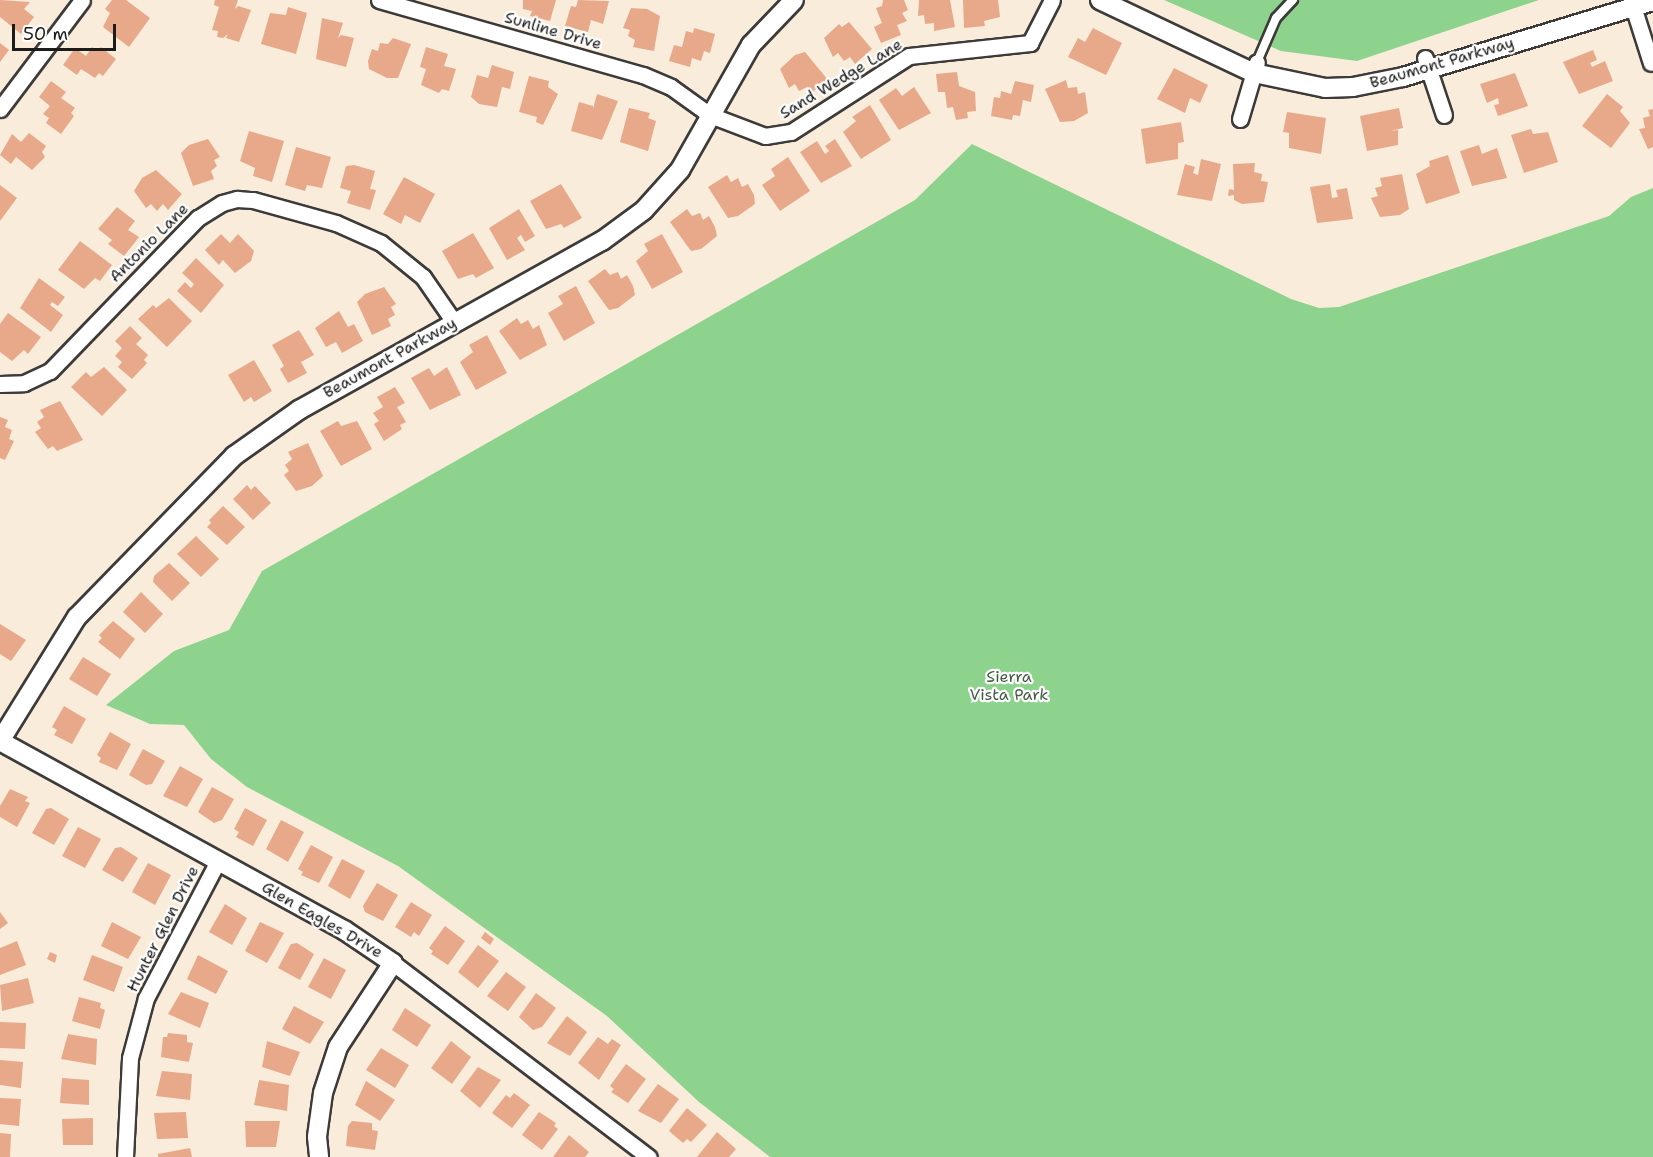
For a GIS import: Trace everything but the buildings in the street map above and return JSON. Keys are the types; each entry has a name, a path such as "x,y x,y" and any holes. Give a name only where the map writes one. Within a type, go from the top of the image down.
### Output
{"street":[{"path":"0,109 82,0"},
{"name":"Sunline Drive","path":"379,0 643,75 670,87 710,115"},
{"name":"Beaumont Parkway","path":"0,741 78,617 227,462 299,410 602,241 644,210 680,170 751,45 794,0"},
{"name":"Sand Wedge Lane","path":"710,115 752,133 779,136 791,132 909,56 1030,44 1052,0"},
{"name":"Beaumont Parkway","path":"1100,0 1255,68 1304,74 1350,75 1427,64 1632,3 1653,1"},
{"name":"Beaumont Parkway","path":"1127,0 1255,68"},
{"name":"Beaumont Parkway","path":"1427,64 1614,0"},
{"path":"1632,3 1651,63"},
{"path":"1427,64 1444,115"},
{"path":"1240,119 1255,68"},
{"name":"Antonio Lane","path":"0,384 24,383 50,371 198,218 222,203 237,199 253,200 336,223 381,243 423,277 454,322"},
{"name":"Glen Eagles Drive","path":"0,741 344,930 393,963 649,1157"},
{"name":"Hunter Glen Drive","path":"125,1157 130,1058 146,998 218,861"},
{"path":"319,1157 317,1137 323,1093 338,1047 393,963"}],"lane":[{"path":"1255,68 1276,18 1293,0"}],"green space":[{"path":"1164,0 1539,0 1357,61 1281,51"},
{"name":"Sierra Vista Park","path":"972,144 1291,299 1319,308 1339,307 1609,216 1631,197 1653,188 1653,1157 770,1157 699,1102 607,1016 398,866 247,787 211,759 184,725 150,724 106,705 174,651 229,630 262,571 915,200"}]}
